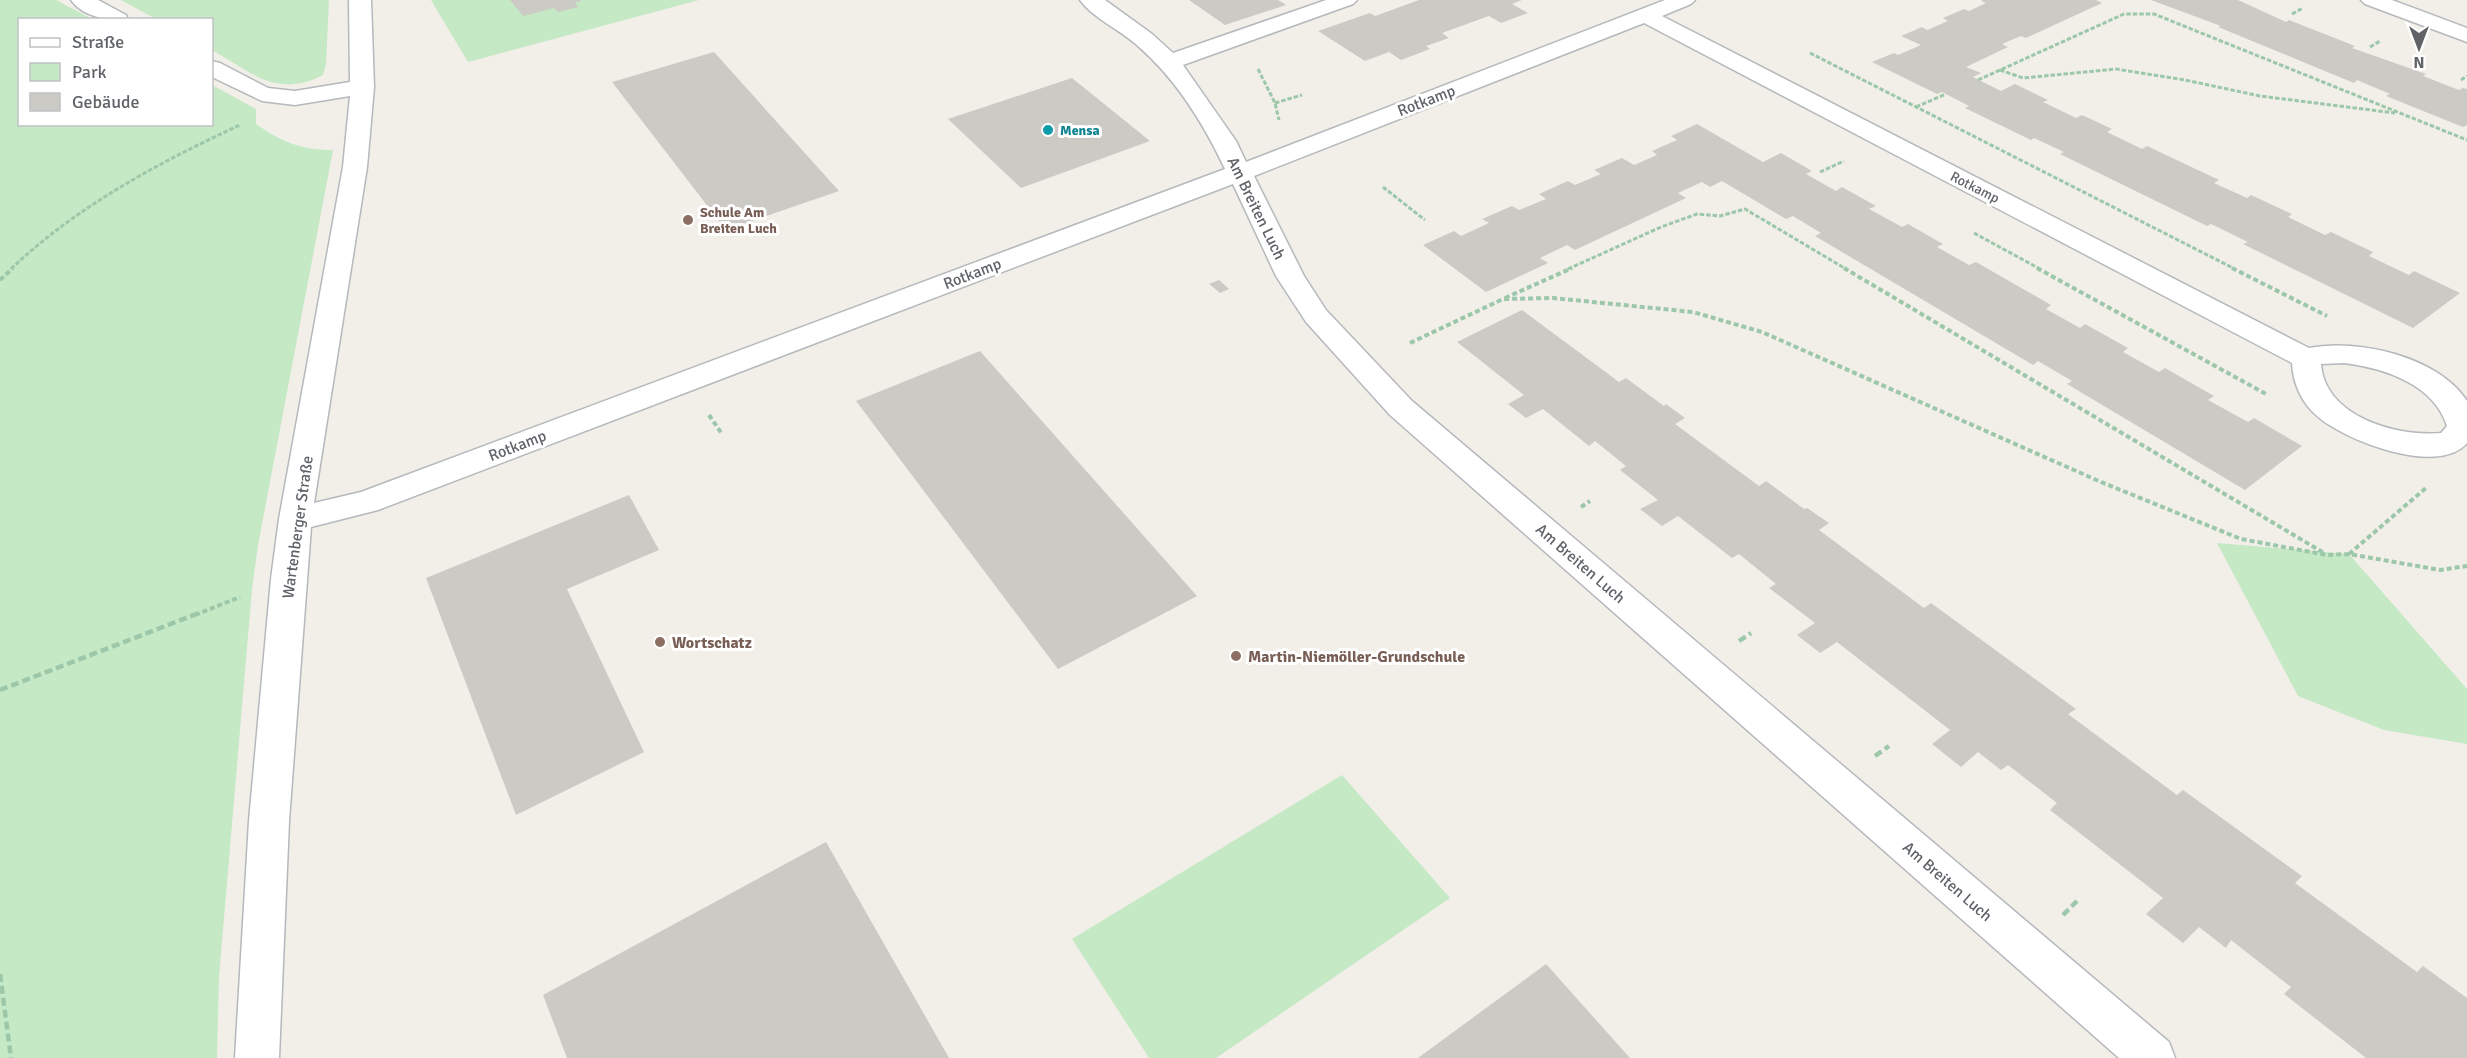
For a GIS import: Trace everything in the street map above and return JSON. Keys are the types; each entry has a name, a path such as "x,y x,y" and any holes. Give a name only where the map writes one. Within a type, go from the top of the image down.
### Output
{"street":[{"path":"82,0 114,18"},
{"name":"Wartenberger Straße","path":"257,1058 269,820 288,579 295,519 355,167 362,87 360,0"},
{"name":"Am Breiten Luch","path":"1091,0 1144,39 1169,62 1224,141 1290,276 1316,316 1401,408 2153,1058"},
{"path":"1169,62 1346,0"},
{"name":"Rotkamp","path":"295,519 367,502 1238,173 1683,0"},
{"path":"2372,0 2467,35"},
{"name":"Rotkamp","path":"1644,15 2306,358"},
{"path":"213,69 262,94 295,98 362,87"},
{"path":"2322,353 2350,354 2386,361 2426,378 2454,403 2463,428 2450,443 2415,445 2383,439 2352,425 2326,407 2311,388 2304,372 2306,358 2322,353"}],"path":[{"path":"2292,14 2303,8"},
{"path":"1978,80 2124,14 2154,14 2467,140"},
{"path":"1810,53 2329,317"},
{"path":"1258,61 1258,71 1275,103 1279,120"},
{"path":"1999,70 2023,78 2116,69 2186,80 2260,96 2402,114"},
{"path":"2461,80 2467,76"},
{"path":"1916,107 1946,94"},
{"path":"1275,103 1302,95"},
{"path":"0,280 48,237 90,207 217,135 295,98"},
{"path":"1833,155 1854,167"},
{"path":"1383,188 1425,220"},
{"path":"1410,343 1670,224 1696,214 1720,216 1745,209 2327,555"},
{"path":"1969,230 2273,398"},
{"path":"1503,299 1553,298 1693,312 1762,332 2101,482 2241,539 2327,555 2349,554 2440,570 2467,566"},
{"path":"709,415 722,434"},
{"path":"2349,554 2430,485 2420,479"},
{"path":"0,690 288,579"},
{"path":"0,974 11,1058"}],"green space":[{"path":"0,0 56,0 90,18 18,18 18,126 213,126 213,86 256,109 256,124 274,136 301,147 333,150 258,545 252,589 219,977 217,1058 0,1058"},
{"path":"121,0 329,0 326,64 323,75 307,82 292,84 265,80 213,51 213,18 154,18"},
{"path":"431,0 699,0 468,62"},
{"path":"2217,543 2349,554 2467,689 2467,744 2384,730 2298,696"},
{"path":"1342,775 1450,898 1216,1058 1149,1058 1072,939"}],"building":[{"path":"510,0 581,1 575,2 578,7 558,12 554,8 523,16"},
{"path":"1189,0 1278,0 1286,5 1225,25"},
{"path":"1419,0 1522,0 1512,4 1528,13 1501,23 1489,16 1442,33 1449,38 1426,46 1430,49 1401,60 1389,52 1365,61 1318,31 1370,13 1375,16"},
{"path":"2096,0 2102,3 2026,38 2021,36 2002,44 2008,47 1966,67 1981,73 1973,77 2001,91 2015,84 2048,100 2043,102 2076,118 2082,115 2112,129 2107,132 2142,149 2147,146 2219,180 2214,183 2247,198 2251,195 2292,214 2288,217 2325,235 2331,232 2373,252 2369,256 2409,275 2414,271 2460,293 2413,328 2243,244 2248,242 2211,224 2207,226 2060,154 2064,152 2034,138 2031,140 1965,108 1969,106 1942,92 1937,94 1872,62 1894,53 1898,55 1921,45 1901,36 1922,27 1927,30 1948,21 1943,18 1964,9 1969,11 1986,3 1981,1"},
{"path":"2151,0 2238,0 2286,22 2289,20 2355,46 2352,48 2426,74 2423,76 2459,90 2467,89 2467,125 2463,127 2386,96 2390,94 2357,80 2354,83 2218,27 2221,26"},
{"path":"714,52 839,191 726,230 612,82"},
{"name":"Mensa","path":"1072,78 1150,141 1021,188 948,119"},
{"path":"1697,124 1763,162 1781,153 1812,171 1806,174 1836,191 1842,187 1876,206 1869,209 1902,227 1908,224 1943,244 1937,247 1969,265 1976,262 2051,305 2046,309 2080,328 2085,324 2128,348 2123,352 2159,372 2165,368 2214,396 2208,400 2248,422 2254,418 2302,446 2245,490 2067,384 2072,381 2038,361 2033,365 1815,236 1821,233 1793,216 1786,219 1722,181 1710,187 1702,182 1678,193 1686,198 1575,250 1567,245 1540,258 1548,263 1486,292 1423,245 1454,231 1461,236 1489,223 1482,219 1512,206 1519,210 1546,199 1539,194 1568,181 1575,185 1601,174 1594,170 1622,158 1634,165 1657,155 1652,151 1677,140 1671,136"},
{"path":"1219,280 1229,289 1220,293 1209,284"},
{"path":"1522,310 1619,382 1626,378 1664,406 1666,404 1685,418 1675,424 1759,486 1766,481 1804,509 1807,508 1829,523 1819,530 1924,608 1931,603 2076,709 2068,714 2177,795 2183,790 2302,876 2295,883 2417,972 2423,966 2467,998 2467,1058 2366,1058 2284,994 2291,987 2231,940 2226,948 2199,927 2183,943 2146,914 2163,898 2050,810 2057,803 2008,765 2001,770 1978,752 1961,767 1932,744 1950,730 1837,642 1820,653 1797,635 1815,623 1769,588 1776,584 1739,554 1732,558 1678,516 1662,526 1640,509 1658,500 1620,470 1626,466 1595,441 1589,446 1543,409 1526,418 1508,404 1524,395 1457,342"},
{"path":"980,351 1197,596 1058,669 856,401"},
{"path":"629,495 659,550 567,589 644,752 516,815 426,578"},
{"path":"826,842 949,1058 567,1058 543,995"},
{"path":"1546,964 1630,1058 1418,1058"}],"place":[{"name":"Mensa","path":"1048,130"},
{"name":"Schule Am Breiten Luch","path":"688,220"},
{"name":"Wortschatz","path":"660,642"},
{"name":"Martin-Niemöller-Grundschule","path":"1236,656"}]}
